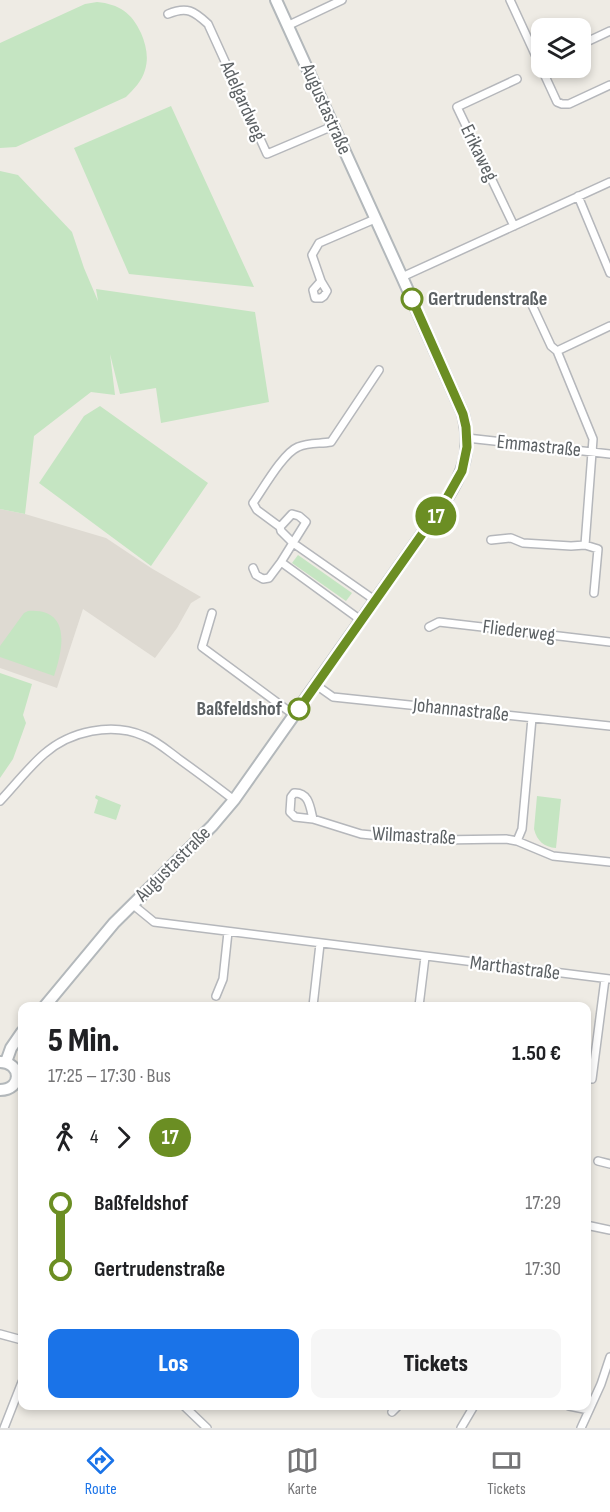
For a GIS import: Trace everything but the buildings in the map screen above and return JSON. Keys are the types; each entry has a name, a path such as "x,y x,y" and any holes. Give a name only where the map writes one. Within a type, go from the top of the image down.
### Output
{"main road":[{"name":"Augustastraße","path":"48,1002 114,923 234,800 444,503 456,485 466,459 467,438 463,414 276,0"},
{"path":"18,1038 3,1062 14,1067 18,1079"},
{"path":"0,1090 18,1083"}],"street":[{"path":"287,26 342,0"},
{"path":"510,0 531,44"},
{"name":"Adelgardweg","path":"168,14 180,9 196,13 208,24 267,154 333,126"},
{"path":"591,40 610,31"},
{"path":"547,78 557,102 562,104 569,104 610,85"},
{"name":"Erikaweg","path":"514,226 457,107 517,79"},
{"path":"402,277 610,182"},
{"path":"578,196 610,273"},
{"path":"321,281 312,255 319,243 375,219"},
{"path":"532,305 551,346 557,351 593,439 585,545"},
{"path":"557,351 610,326"},
{"path":"376,601 292,543 280,531 280,527 257,510 253,503 287,455 296,448 331,441 379,370"},
{"name":"Emmastraße","path":"467,438 610,454"},
{"path":"253,568 256,574 263,579 269,578 306,522 292,514 280,527"},
{"path":"491,540 512,538 523,543 585,545 598,549 594,593"},
{"path":"281,562 362,621"},
{"path":"212,613 202,647 294,715"},
{"name":"Fliederweg","path":"429,627 440,622 610,642"},
{"name":"Johannastraße","path":"316,685 333,697 610,726"},
{"path":"517,841 522,829 532,718"},
{"path":"0,801 44,754 57,744 81,734 110,729 144,735 234,800"},
{"name":"Wilmastraße","path":"313,819 361,834 439,840 517,841 553,856 610,862"},
{"name":"Marthastraße","path":"132,904 154,922 607,979 592,1079"},
{"path":"216,996 223,980 228,932"},
{"path":"313,1002 320,944"},
{"path":"419,1002 425,957"},
{"path":"598,1161 610,1164"},
{"path":"591,1226 610,1230"},
{"path":"0,1334 18,1339"},
{"path":"591,1406 610,1357"},
{"path":"4,1428 18,1392"},
{"path":"188,1410 207,1428"},
{"path":"461,1428 472,1410"},
{"path":"580,1428 589,1410"}],"shaded area":[{"path":"0,509 106,538 201,597 191,603 177,628 155,658 83,609 57,688 0,668"}],"green space":[{"path":"97,2 118,7 124,11 141,33 147,56 144,74 140,81 126,97 16,147 0,148 0,43 85,4"},
{"path":"171,106 254,287 129,274 74,148"},
{"path":"0,171 18,175 72,232 98,301 96,289 255,312 269,402 161,423 156,388 120,394 110,354 115,395 91,392 34,436 25,514 0,509"},
{"path":"100,406 208,483 151,566 39,483 84,416"},
{"path":"298,555 352,593 346,601 292,563"},
{"path":"42,612 52,616 58,623 61,643 54,676 0,657 0,646 24,613"},
{"path":"0,673 32,684 23,715 26,723 13,759 0,778"},
{"path":"96,795 121,805 116,820 94,813 98,800 95,798"},
{"path":"537,796 561,799 556,848 542,843 535,833"}],"bus line":[{"name":"17","path":"299,709 444,503 456,485 466,459 467,438 463,414 412,299"}],"place":[{"name":"Gertrudenstraße","path":"412,299"},
{"name":"Baßfeldshof","path":"299,709"}]}
